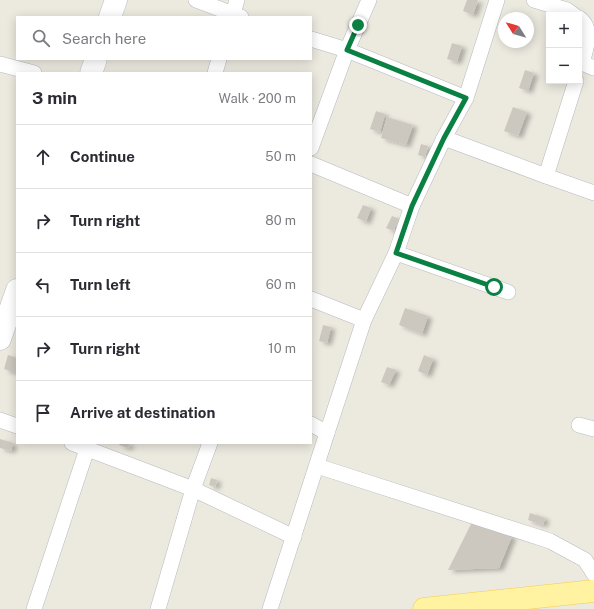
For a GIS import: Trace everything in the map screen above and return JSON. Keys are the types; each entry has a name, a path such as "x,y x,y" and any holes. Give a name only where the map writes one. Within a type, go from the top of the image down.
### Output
{"main road":[{"path":"110,16 116,0"},
{"path":"91,72 96,60"},
{"path":"0,339 12,299"},
{"path":"424,609 498,605 594,591"}],"street":[{"path":"196,0 235,16 237,0"},
{"path":"312,145 347,50 369,0"},
{"path":"270,609 318,466 364,320 396,253 412,206 444,138 466,98 497,0"},
{"path":"534,0 570,12"},
{"path":"582,20 589,35 585,68"},
{"path":"312,39 347,50 466,98"},
{"path":"215,72 219,60"},
{"path":"0,64 30,72"},
{"path":"546,176 575,84"},
{"path":"444,138 594,193"},
{"path":"312,164 412,206"},
{"path":"396,253 508,292"},
{"path":"312,299 364,320"},
{"path":"0,420 16,426"},
{"path":"579,424 594,430"},
{"path":"312,425 328,433"},
{"path":"158,609 193,489 210,444"},
{"path":"34,609 88,445 193,489 294,537"},
{"path":"318,466 550,541 585,560 594,574"}],"building":[{"path":"467,0 478,0 473,15 463,11"},
{"path":"452,43 462,46 457,62 447,59"},
{"path":"525,70 534,73 528,91 519,88"},
{"path":"513,107 527,112 518,136 504,131"},
{"path":"376,111 385,114 380,132 370,129"},
{"path":"387,117 413,125 406,145 381,138"},
{"path":"421,144 428,146 425,157 418,155"},
{"path":"363,205 371,208 366,222 357,218"},
{"path":"392,216 402,220 400,228 395,226 394,231 386,228"},
{"path":"405,308 428,316 422,334 399,325"},
{"path":"323,325 331,327 327,343 319,341"},
{"path":"8,355 16,358 16,373 4,369"},
{"path":"424,355 433,359 427,375 418,371"},
{"path":"387,367 396,370 389,385 381,382"},
{"path":"0,439 13,443 11,451 0,448"},
{"path":"120,444 130,444 128,448"},
{"path":"211,478 217,480 215,487 209,485"},
{"path":"530,513 545,518 543,525 528,520"},
{"path":"472,522 512,536 499,568 448,570"}],"route":[{"path":"358,25 347,50 466,98 444,138 412,206 396,253 494,287"}]}
